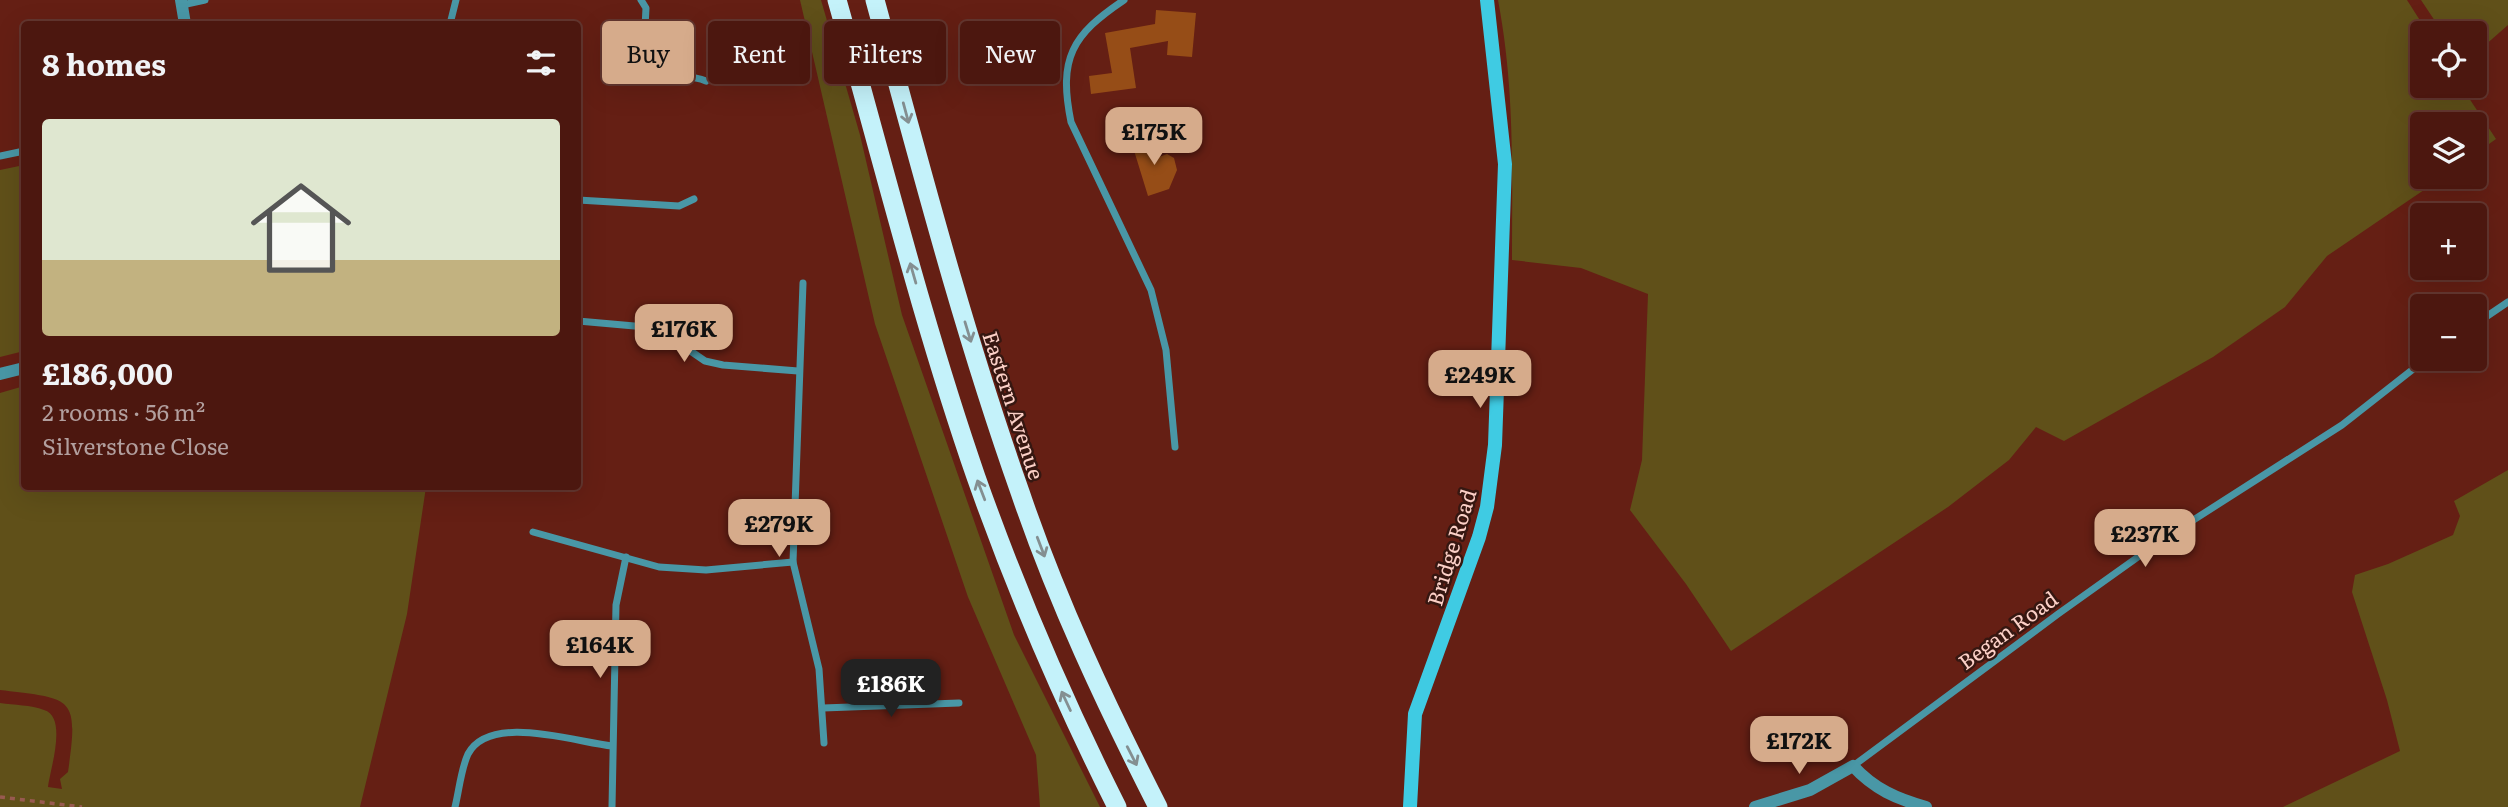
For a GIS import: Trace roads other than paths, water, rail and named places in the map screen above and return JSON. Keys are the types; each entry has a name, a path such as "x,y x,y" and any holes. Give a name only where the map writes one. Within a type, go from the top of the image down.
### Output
{"highway":[{"path":"837,0 929,328 977,478 1035,631 1117,807"},
{"name":"Eastern Avenue","path":"875,0 962,315 1021,495 1094,677 1158,807"}],"main road":[{"name":"Bridge Road","path":"1410,807 1415,714 1479,537 1489,497 1495,444 1505,164 1488,0"}],"street":[{"path":"184,21 181,2 205,0"},
{"path":"451,21 456,0"},
{"path":"640,0 646,8 643,65 657,75 695,76 706,81"},
{"path":"1124,0 1081,33 1071,51 1066,72 1066,97 1072,122 1142,266 1161,321 1175,447"},
{"path":"0,156 21,152"},
{"path":"581,200 679,206 694,198"},
{"path":"803,283 793,562 813,640 823,708 824,743"},
{"path":"2487,316 2508,302"},
{"path":"581,321 657,328 705,361 798,371"},
{"path":"0,374 21,369"},
{"name":"Began Road","path":"1853,766 2159,541 2342,425 2411,371"},
{"path":"533,532 659,567 680,569 793,562"},
{"path":"612,807 616,605 626,557"},
{"path":"823,708 959,703"},
{"path":"455,807 468,755 478,742 493,734 512,731 612,746"},
{"path":"1755,807 1810,790 1853,766 1867,782 1897,799 1926,807"}]}
